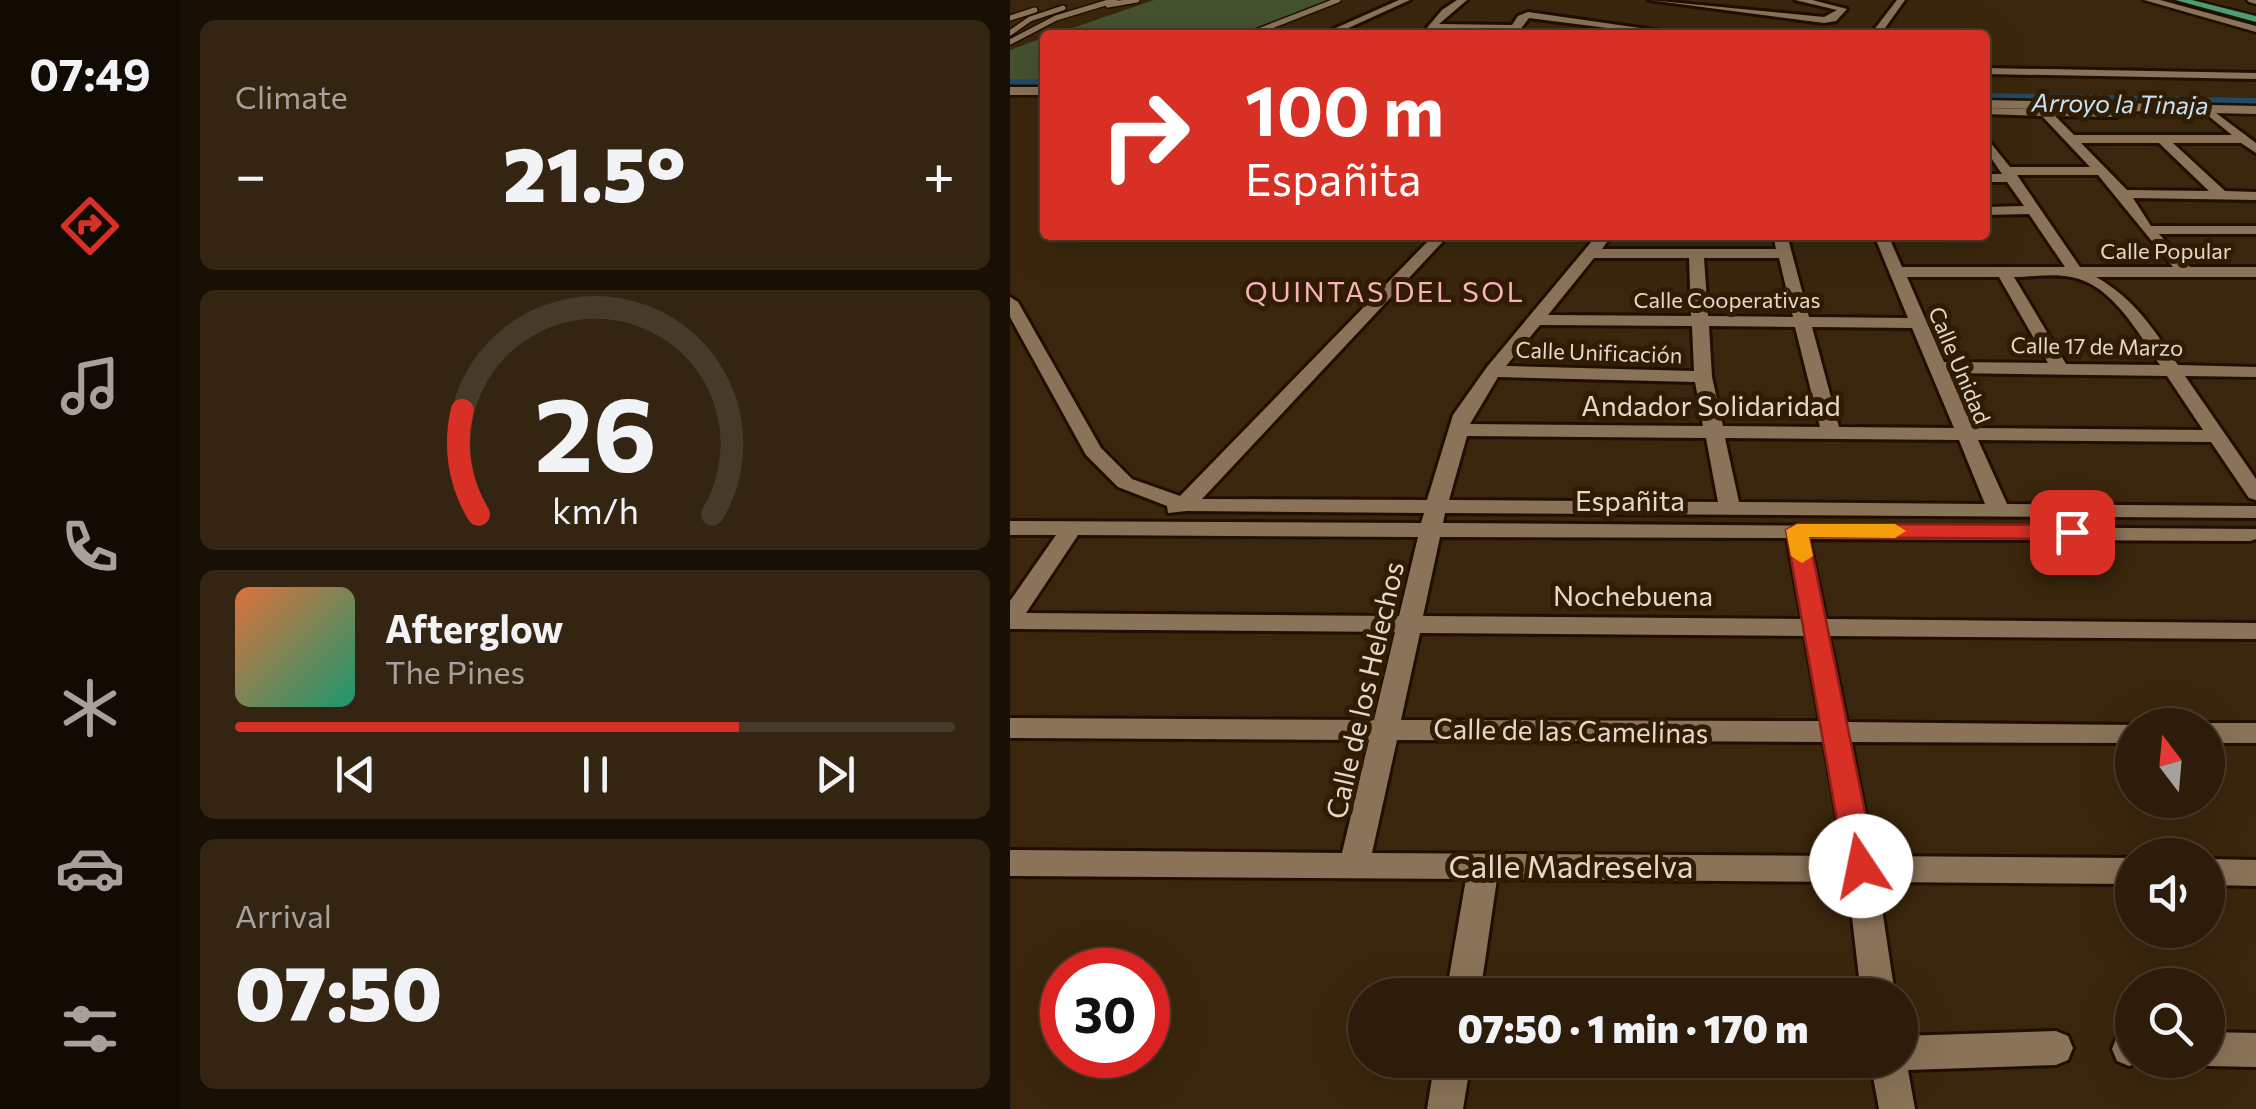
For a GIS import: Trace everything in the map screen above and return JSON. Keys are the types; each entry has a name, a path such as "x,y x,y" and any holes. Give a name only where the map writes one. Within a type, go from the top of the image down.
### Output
{"main road":[{"path":"2149,0 2256,29"},
{"path":"2180,0 2256,19"},
{"path":"2227,0 2255,3"},
{"path":"1010,82 1040,82"},
{"path":"1010,90 1040,90"},
{"path":"1990,95 2256,110"},
{"path":"1990,108 2132,108 2256,100"}],"street":[{"path":"1338,30 1406,0"},
{"path":"1652,0 1824,20 1833,19 1843,9 1799,0"},
{"path":"1879,30 1901,0"},
{"path":"1429,30 1445,12 1468,2"},
{"path":"1448,30 1468,2"},
{"path":"1386,11 1408,12"},
{"path":"1381,23 1386,11"},
{"path":"1432,12 1460,13"},
{"path":"1514,30 1527,13 1611,30"},
{"path":"1990,71 2256,76"},
{"path":"2013,72 2020,84"},
{"path":"2201,104 2256,149"},
{"path":"1990,108 2116,114 2132,108"},
{"path":"2045,112 2124,194 2147,230 2186,272"},
{"path":"2071,139 2244,140"},
{"path":"2162,140 2222,195"},
{"name":"Calle Popular","path":"1990,150 2076,272"},
{"path":"1990,177 2101,171"},
{"path":"2124,194 2256,196"},
{"path":"1990,211 2033,210"},
{"path":"2147,230 2256,230"},
{"path":"1122,530 1184,505 1437,240"},
{"name":"Calle de los Helechos","path":"1355,863 1458,430 1472,399 1492,371 1600,240"},
{"path":"1781,240 1831,433"},
{"name":"Calle Unidad","path":"1883,240 1999,511"},
{"path":"1589,252 1784,254"},
{"path":"1696,254 1704,378 1730,510"},
{"name":"Calle Popular","path":"1896,272 2256,272"},
{"path":"2004,272 2060,368"},
{"path":"2076,272 2108,290 2135,315 2256,494"},
{"path":"1010,302 1016,325 1102,461 1126,483 1184,505 1434,518 1730,510 1999,511 2249,525"},
{"name":"Calle Cooperativas","path":"1535,320 1918,323"},
{"name":"Calle 17 de Marzo","path":"1937,367 2256,372"},
{"name":"Calle Unificación","path":"1492,371 1704,378"},
{"name":"Andador Solidaridad","path":"1458,430 2216,436"},
{"name":"Españita","path":"1010,528 1122,530 1434,518 1797,530 2249,525"},
{"path":"1010,620 1071,529"},
{"path":"1797,530 1861,866 1876,978"},
{"name":"Nochebuena","path":"1010,620 2256,630"},
{"name":"Calle de las Camelinas","path":"1010,728 2115,732"},
{"path":"2225,732 2256,732"},
{"name":"Calle Madreselva","path":"1010,862 2115,871"},
{"path":"1467,978 1484,866"},
{"path":"2225,872 2256,873"},
{"path":"1918,1053 2056,1048"},
{"path":"2225,1049 2256,1050"},
{"path":"1445,1109 1450,1078"},
{"path":"1891,1078 1897,1109"}],"lane":[{"path":"1012,28 1092,0"},
{"path":"1010,42 1063,16 1114,0"},
{"path":"1098,5 1137,0"},
{"path":"1261,30 1338,0"},
{"path":"1010,18 1066,1"}],"green space":[{"path":"1154,0 1331,0 1255,30 1067,30"},
{"path":"1040,39 1040,80 1010,80 1010,50"}],"waterway":[{"name":"Arroyo la Tinaja","path":"1010,86 1040,86"},
{"name":"Arroyo la Tinaja","path":"1990,100 2256,105"}],"slow traffic":[{"path":"1802,556 1797,530 1895,531"}],"district":[{"name":"QUINTAS DEL SOL","path":"1385,291"}],"route":[{"path":"1861,866 1797,530 2072,532"}]}
